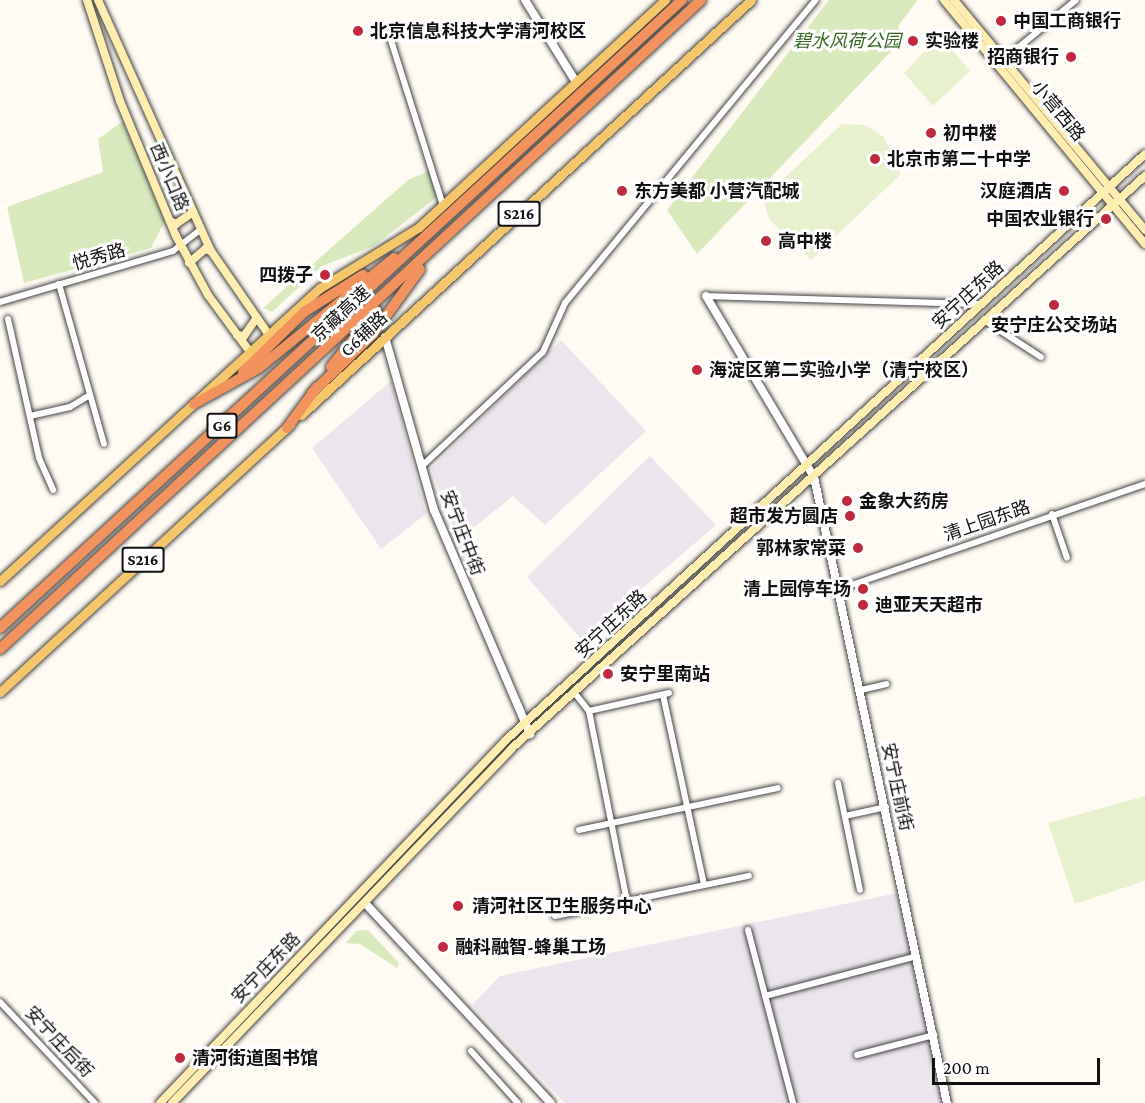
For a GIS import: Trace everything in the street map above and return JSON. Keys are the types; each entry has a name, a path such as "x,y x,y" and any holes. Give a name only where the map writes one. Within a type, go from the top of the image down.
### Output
{"highway":[{"name":"京藏高速","path":"0,628 682,0"},
{"name":"京藏高速","path":"0,649 434,250 701,0"},
{"path":"194,404 259,368 409,246 443,222"},
{"path":"312,393 373,334 434,250"},
{"path":"287,428 399,282"}],"main road":[{"name":"西小口路","path":"87,0 124,112 180,246 189,263 250,352"},
{"name":"西小口路","path":"98,0 200,230 211,251 269,335"},
{"path":"0,581 329,281 408,236 665,0"},
{"name":"G6辅路","path":"0,692 751,0"},
{"name":"小营西路","path":"944,0 1106,187"},
{"name":"小营西路","path":"954,0 1106,187 1145,230"},
{"name":"安宁庄东路","path":"160,1103 527,730 1106,187 1145,154"},
{"name":"安宁庄东路","path":"172,1103 365,903 527,730 574,692 814,477 1116,199 1145,176"},
{"name":"小营西路","path":"1116,199 1145,244"},
{"path":"170,221 176,224 193,212"},
{"path":"189,263 198,252 211,251"},
{"path":"237,335 250,331 256,319"}],"street":[{"path":"525,0 576,82"},
{"path":"422,466 543,352 565,303 816,0"},
{"path":"1004,60 1077,0"},
{"path":"389,34 443,205"},
{"name":"悦秀路","path":"0,302 180,246 200,230"},
{"path":"59,284 104,444"},
{"path":"706,296 982,304"},
{"path":"706,296 807,466"},
{"path":"8,320 44,479 52,490"},
{"path":"984,320 1041,357"},
{"name":"安宁庄中街","path":"385,337 434,510 527,730"},
{"path":"30,416 70,407 90,395"},
{"name":"安宁庄前街","path":"807,466 814,477 840,589 947,1103"},
{"name":"清上园东路","path":"840,589 1052,514 1145,484"},
{"path":"1052,514 1067,558"},
{"path":"861,690 886,684"},
{"path":"574,692 589,711 627,901"},
{"path":"589,711 666,694 704,884"},
{"path":"838,783 860,891"},
{"path":"579,830 612,825 778,788"},
{"path":"844,816 886,807"},
{"path":"555,916 749,876"},
{"path":"365,903 551,1103"},
{"path":"748,930 793,1103"},
{"path":"765,996 917,956"},
{"name":"安宁庄后街","path":"0,1002 95,1103"},
{"path":"857,1055 934,1035"},
{"path":"471,1051 518,1103"}],"shaded area":[{"path":"561,340 646,431 545,525 513,496 458,540 431,469"},
{"path":"391,381 426,514 381,549 312,448"},
{"path":"650,456 716,525 582,640 527,577"},
{"path":"897,893 942,1103 565,1103 472,1005 500,976"}],"green space":[{"name":"碧水风荷公园","path":"829,0 918,0 898,26 903,39 697,254 667,210"},
{"path":"940,35 970,71 933,106 904,73"},
{"path":"123,121 165,221 151,248 24,283 7,207 103,172 98,139"},
{"path":"842,124 865,125 884,137 901,174 811,260 804,254 810,247 797,248 769,219 763,198"},
{"path":"429,171 437,197 374,246 322,266 272,312 263,308 408,180"},
{"path":"1145,796 1145,881 1075,904 1048,823"},
{"path":"368,930 399,963 397,968 360,944 346,943 356,931"}],"place":[{"name":"中国工商银行","path":"1001,21"},
{"name":"北京信息科技大学清河校区","path":"358,31"},
{"name":"实验楼","path":"913,41"},
{"name":"招商银行","path":"1071,57"},
{"name":"初中楼","path":"931,133"},
{"name":"北京市第二十中学","path":"875,159"},
{"name":"东方美都 小营汽配城","path":"622,191"},
{"name":"汉庭酒店","path":"1064,191"},
{"name":"中国农业银行","path":"1106,219"},
{"name":"高中楼","path":"766,241"},
{"name":"四拨子","path":"325,275"},
{"name":"安宁庄公交场站","path":"1054,305"},
{"name":"海淀区第二实验小学（清宁校区）","path":"697,370"},
{"name":"金象大药房","path":"847,501"},
{"name":"超市发方圆店","path":"850,516"},
{"name":"郭林家常菜","path":"858,548"},
{"name":"清上园停车场","path":"863,589"},
{"name":"迪亚天天超市","path":"863,605"},
{"name":"安宁里南站","path":"608,674"},
{"name":"清河社区卫生服务中心","path":"458,906"},
{"name":"融科融智-蜂巢工场","path":"443,947"},
{"name":"清河街道图书馆","path":"180,1058"}]}
